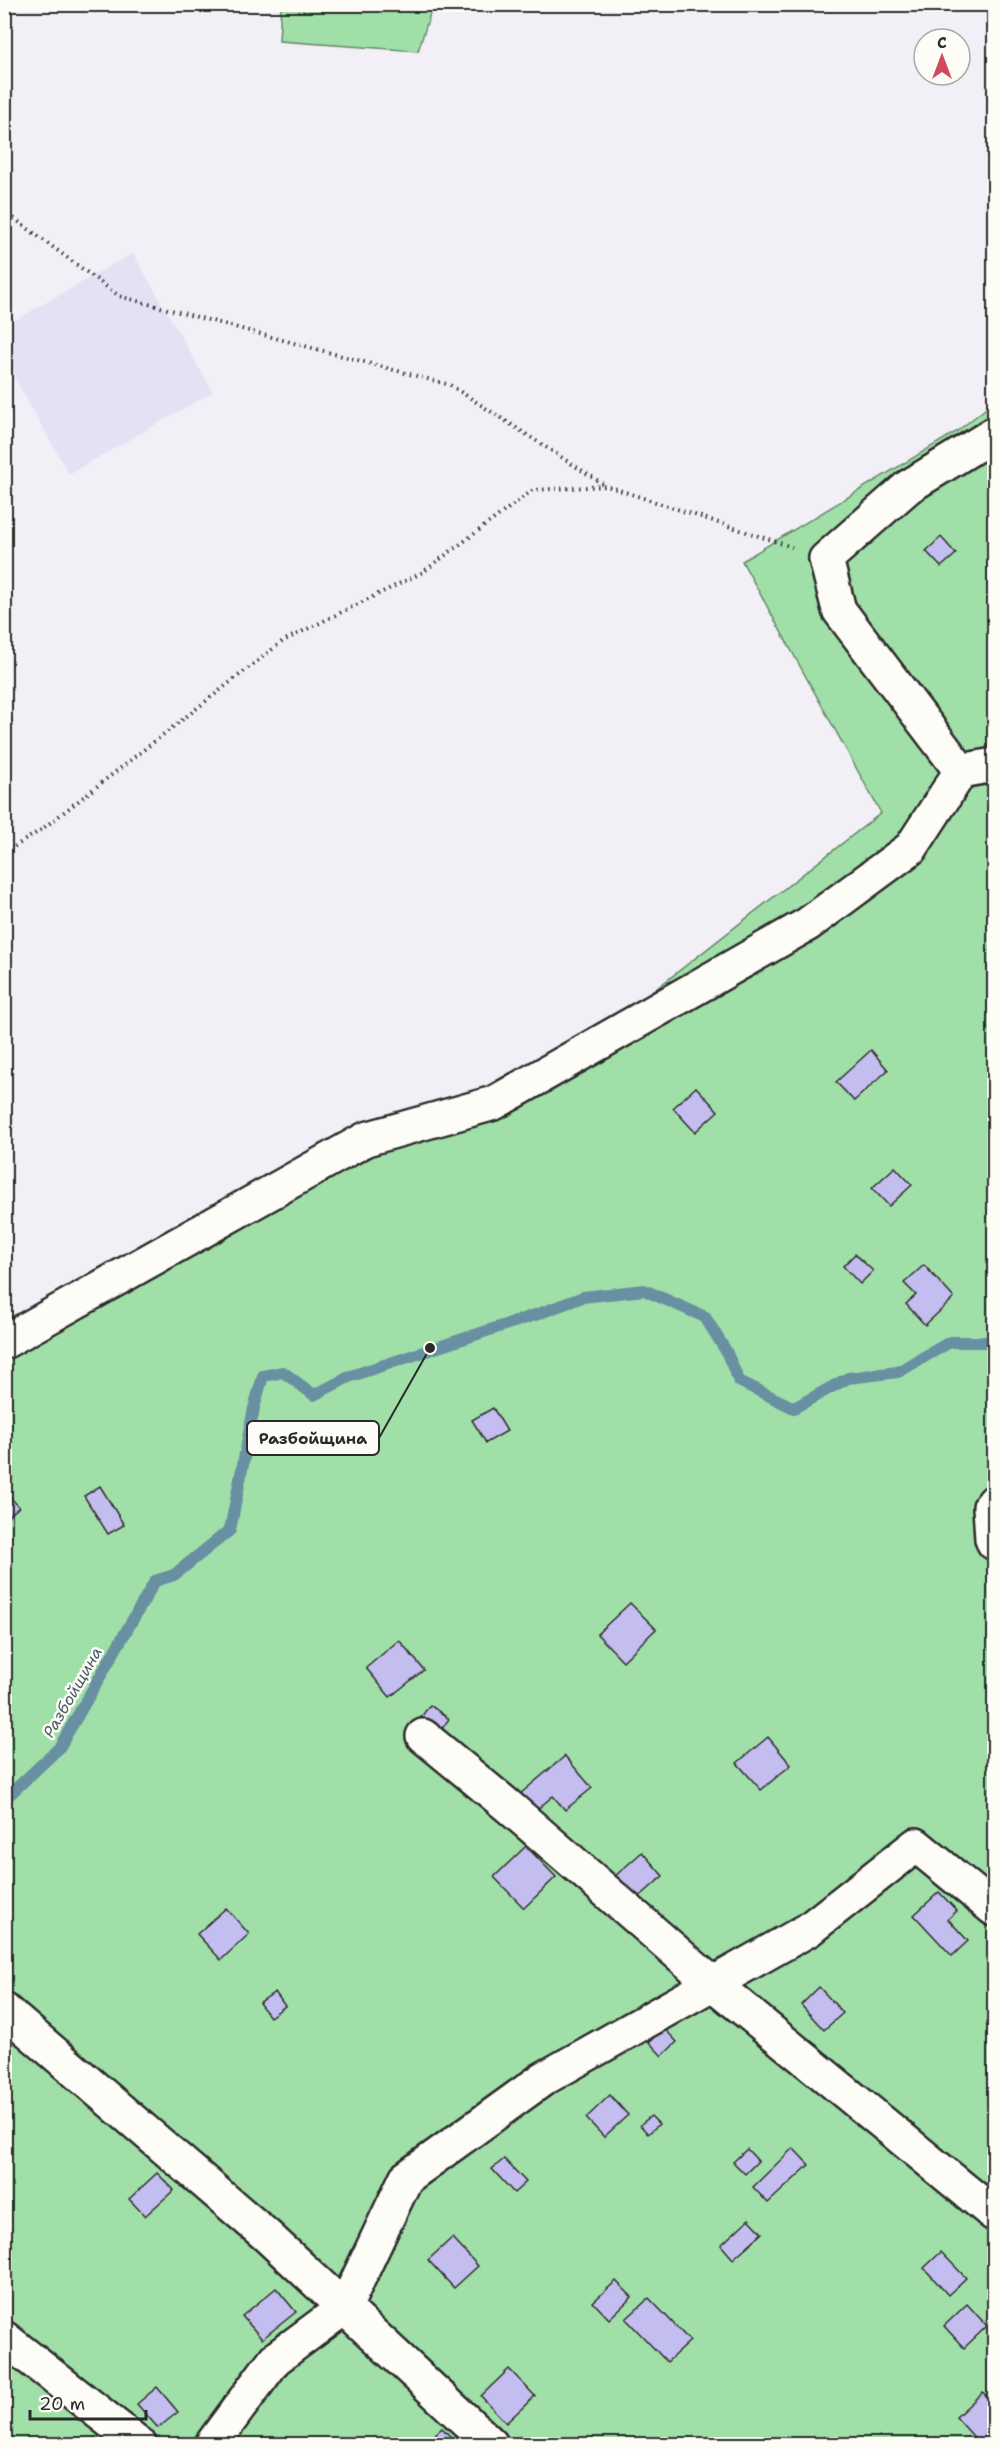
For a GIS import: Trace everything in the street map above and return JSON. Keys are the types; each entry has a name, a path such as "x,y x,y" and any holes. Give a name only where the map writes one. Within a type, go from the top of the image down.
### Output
{"lane":[{"path":"961,771 839,610 826,559 908,487 994,434"},
{"path":"4,1342 366,1138 494,1103 808,924 911,848 961,771 994,765"},
{"path":"994,1502 990,1507 994,1543"},
{"path":"423,1736 508,1806 712,1983 994,2214"},
{"path":"212,2445 275,2359 345,2307 406,2178 543,2079 808,1930 916,1845 994,1909"},
{"path":"4,2010 266,2235 491,2445"},
{"path":"4,2338 139,2445"}],"path":[{"path":"4,211 119,296 450,385 607,486 826,559"},
{"path":"4,853 41,830 283,641 423,572 533,490 607,486"}],"shaded area":[{"path":"133,253 213,392 69,474 5,361 5,326"}],"green space":[{"path":"281,4 433,5 418,51 279,41"},
{"path":"994,402 994,2444 5,2444 5,1347 574,1053 881,813 742,561 956,432"}],"building":[{"path":"941,537 956,554 941,567 926,551"},
{"path":"871,1050 888,1070 854,1101 836,1082"},
{"path":"696,1087 718,1111 695,1132 673,1108"},
{"path":"895,1167 912,1185 889,1206 872,1188"},
{"path":"855,1254 873,1271 860,1284 843,1266"},
{"path":"924,1265 954,1298 925,1325 906,1304 916,1295 904,1283"},
{"path":"493,1408 507,1431 486,1443 472,1420"},
{"path":"100,1486 124,1525 108,1534 84,1496"},
{"path":"4,1490 19,1507 4,1520"},
{"path":"630,1603 656,1629 623,1661 597,1634"},
{"path":"399,1640 424,1670 390,1697 366,1668"},
{"path":"430,1705 449,1719 437,1735 418,1721"},
{"path":"768,1737 791,1765 761,1790 737,1763"},
{"path":"565,1756 592,1788 565,1810 553,1796 534,1812 520,1794"},
{"path":"526,1846 556,1877 524,1908 494,1877"},
{"path":"642,1852 663,1876 636,1900 615,1876"},
{"path":"939,1892 957,1911 948,1919 968,1941 952,1956 914,1915"},
{"path":"226,1908 249,1934 221,1960 197,1934"},
{"path":"819,1987 843,2013 824,2030 801,2005"},
{"path":"275,1992 285,2006 270,2017 259,2003"},
{"path":"664,2028 677,2042 662,2056 649,2042"},
{"path":"610,2095 628,2115 604,2137 586,2118"},
{"path":"651,2116 659,2124 648,2134 640,2125"},
{"path":"793,2148 809,2165 768,2203 753,2187"},
{"path":"747,2149 758,2161 745,2174 733,2162"},
{"path":"504,2159 526,2182 514,2193 492,2169"},
{"path":"157,2173 174,2190 145,2216 129,2199"},
{"path":"749,2219 762,2233 733,2259 721,2245"},
{"path":"452,2238 478,2266 454,2288 428,2260"},
{"path":"941,2252 966,2278 948,2295 924,2268"},
{"path":"616,2281 632,2297 609,2319 593,2302"},
{"path":"276,2288 296,2312 262,2339 242,2316"},
{"path":"649,2298 690,2341 667,2362 626,2319"},
{"path":"967,2304 987,2326 964,2348 944,2326"},
{"path":"509,2369 535,2396 506,2423 481,2396"},
{"path":"157,2387 178,2412 158,2428 137,2404"},
{"path":"983,2392 994,2405 994,2429 979,2443 956,2417"},
{"path":"442,2428 458,2444 424,2444"}],"waterway":[{"name":"Разбойщина","path":"4,1800 59,1748 155,1581 174,1575 230,1530 254,1408 263,1376 283,1372 314,1395 351,1376 583,1297 644,1290 705,1317 726,1351 739,1381 794,1408 848,1378 898,1372 950,1342 994,1342"}],"place":[{"name":"Разбойщина","path":"430,1348"}]}
